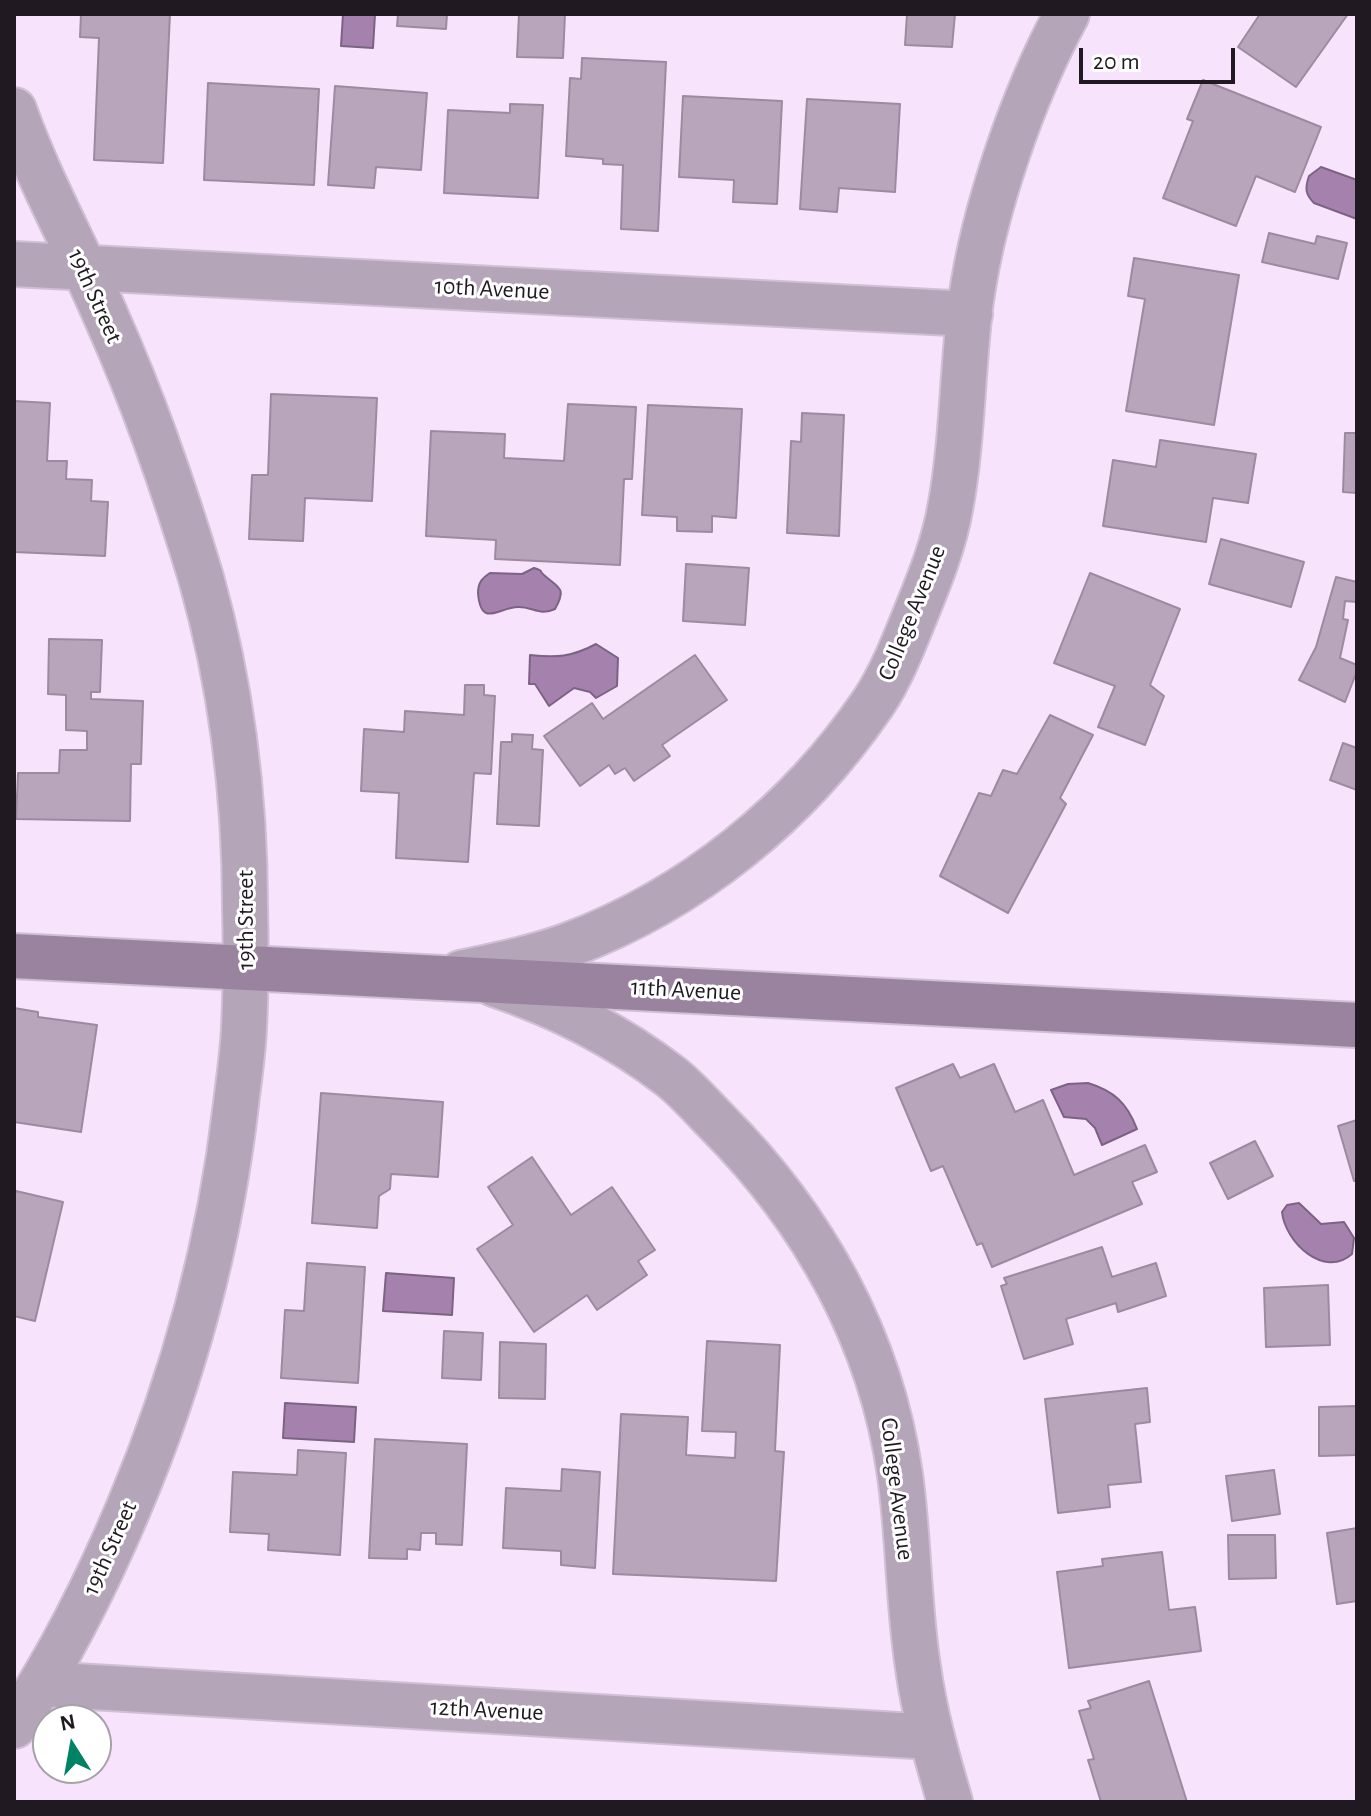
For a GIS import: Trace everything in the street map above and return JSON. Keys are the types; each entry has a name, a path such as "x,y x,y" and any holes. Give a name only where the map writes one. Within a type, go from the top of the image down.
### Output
{"street":[{"name":"College Avenue","path":"459,978 567,946 627,921 688,886 754,836 822,772 875,701 905,640 934,569 950,510 959,449 970,314 981,249 1022,115 1051,44 1067,14"},
{"name":"19th Street","path":"14,110 31,159 108,320 167,471 205,596 224,677 245,841 246,970 244,1032 227,1182 217,1234 183,1360 145,1469 103,1567 42,1684 14,1726"},
{"name":"10th Avenue","path":"14,264 970,314"},
{"name":"11th Avenue","path":"14,956 1357,1025"},
{"name":"College Avenue","path":"459,978 524,994 569,1014 626,1045 672,1077 767,1176 846,1296 870,1352 888,1413 900,1475 918,1669 950,1802"},
{"name":"12th Avenue","path":"42,1684 932,1737"}],"shaded area":[{"path":"343,14 375,14 373,48 341,46"},
{"path":"1321,167 1357,180 1357,219 1314,203 1309,197 1306,187 1309,176"},
{"path":"534,568 560,589 555,609 541,611 519,607 492,614 483,611 478,593 485,577 490,573 522,574"},
{"path":"596,644 618,658 617,686 596,698 590,692 574,688 549,706 535,684 529,684 530,655 564,656"},
{"path":"1088,1083 1118,1099 1137,1129 1102,1145 1095,1128 1086,1119 1064,1117 1051,1090 1068,1084"},
{"path":"1299,1203 1321,1224 1344,1222 1354,1238 1352,1254 1341,1261 1318,1260 1298,1245 1290,1235 1282,1212 1287,1205"},
{"path":"386,1273 454,1278 452,1315 383,1311"},
{"path":"285,1403 356,1407 354,1442 283,1438"}],"building":[{"path":"81,14 170,14 163,163 94,160 99,38 80,37"},
{"path":"398,14 447,14 446,29 397,26"},
{"path":"519,14 565,14 563,58 517,57"},
{"path":"907,14 955,14 952,47 905,45"},
{"path":"1260,14 1348,14 1296,87 1238,47"},
{"path":"582,58 666,62 658,231 621,229 623,165 603,164 603,159 566,156 570,78 581,79"},
{"path":"1203,80 1321,127 1295,192 1256,176 1236,226 1163,198 1193,121 1187,119"},
{"path":"208,83 319,89 314,185 204,180"},
{"path":"335,86 427,93 421,170 376,167 374,188 328,185"},
{"path":"683,96 782,101 777,204 733,202 734,180 679,177"},
{"path":"807,99 900,104 895,192 839,188 837,212 800,209"},
{"path":"510,104 543,105 538,198 444,193 448,110 510,113"},
{"path":"1269,233 1315,244 1317,236 1347,243 1338,279 1262,262"},
{"path":"1134,258 1239,275 1214,425 1126,411 1145,299 1128,296"},
{"path":"271,394 377,398 372,501 305,498 303,541 249,539 252,475 268,475"},
{"path":"14,401 50,403 47,461 67,461 66,479 92,480 91,501 108,502 105,556 14,552"},
{"path":"568,404 636,407 632,479 624,479 620,565 495,559 496,540 426,536 431,431 505,434 504,458 564,461"},
{"path":"648,405 742,409 736,518 712,516 712,532 677,531 677,517 642,515"},
{"path":"802,413 844,415 839,536 787,533 791,441 801,442"},
{"path":"1345,433 1357,433 1357,493 1343,492"},
{"path":"1160,440 1256,454 1248,503 1213,498 1206,542 1103,526 1113,460 1156,467"},
{"path":"1221,539 1304,562 1291,607 1209,584"},
{"path":"686,564 749,568 745,625 683,621"},
{"path":"1090,573 1180,609 1150,685 1164,696 1145,745 1098,727 1115,686 1054,663"},
{"path":"1336,577 1357,582 1357,602 1345,601 1343,619 1348,620 1340,658 1357,665 1345,702 1299,680 1316,647"},
{"path":"49,639 102,640 100,692 91,692 91,699 143,701 141,764 131,764 130,821 16,819 18,773 59,773 60,750 87,750 87,731 66,730 66,695 48,694"},
{"path":"695,655 727,700 662,745 670,756 634,781 625,768 615,774 609,765 580,786 544,736 592,703 603,719"},
{"path":"465,685 484,685 484,695 495,696 491,774 474,773 468,862 396,858 399,793 361,791 364,729 404,732 405,711 464,715"},
{"path":"1050,715 1093,735 1060,798 1066,804 1008,913 940,876 979,793 991,796 1003,770 1017,774"},
{"path":"512,734 533,735 532,749 543,750 539,826 497,824 501,742 512,742"},
{"path":"1343,743 1357,748 1357,790 1330,780"},
{"path":"14,1008 38,1012 38,1017 97,1025 81,1132 14,1122"},
{"path":"953,1064 960,1078 994,1064 1015,1112 1043,1100 1074,1175 1145,1145 1157,1172 1132,1182 1142,1204 992,1267 982,1243 977,1245 943,1166 931,1171 896,1088"},
{"path":"321,1093 443,1102 438,1177 391,1174 390,1189 379,1196 377,1228 312,1223"},
{"path":"1357,1120 1357,1180 1354,1181 1338,1126"},
{"path":"1255,1141 1273,1176 1228,1199 1210,1163"},
{"path":"532,1157 571,1215 612,1187 655,1250 638,1261 647,1275 597,1310 587,1295 534,1332 477,1249 513,1225 488,1187"},
{"path":"16,1191 63,1202 35,1321 14,1316"},
{"path":"1102,1247 1112,1277 1156,1263 1166,1296 1118,1312 1116,1303 1066,1319 1073,1344 1024,1359 1001,1286 1007,1284 1004,1278"},
{"path":"307,1263 365,1267 358,1383 281,1378 285,1310 304,1311"},
{"path":"1328,1285 1330,1345 1266,1347 1264,1288"},
{"path":"444,1331 483,1333 481,1380 442,1378"},
{"path":"707,1341 780,1345 775,1451 784,1452 776,1581 613,1574 621,1414 688,1417 686,1455 735,1458 736,1432 702,1431"},
{"path":"500,1342 546,1344 545,1399 499,1398"},
{"path":"1147,1388 1150,1422 1135,1424 1141,1482 1108,1485 1110,1507 1058,1513 1045,1399"},
{"path":"1357,1406 1357,1455 1319,1456 1319,1407"},
{"path":"375,1439 467,1444 462,1545 436,1544 436,1533 421,1533 420,1550 407,1549 407,1559 369,1558"},
{"path":"298,1450 346,1453 340,1555 268,1550 269,1534 230,1532 233,1472 297,1475"},
{"path":"562,1469 600,1472 595,1568 561,1565 561,1551 503,1548 506,1488 561,1491"},
{"path":"1274,1470 1280,1514 1232,1521 1226,1476"},
{"path":"1357,1528 1357,1601 1337,1604 1327,1533"},
{"path":"1228,1535 1275,1535 1276,1578 1229,1579"},
{"path":"1162,1552 1169,1610 1195,1607 1201,1651 1069,1668 1057,1572 1103,1566 1102,1559"},
{"path":"1149,1681 1187,1802 1101,1802 1088,1760 1094,1759 1079,1711 1091,1708 1088,1701"}]}
